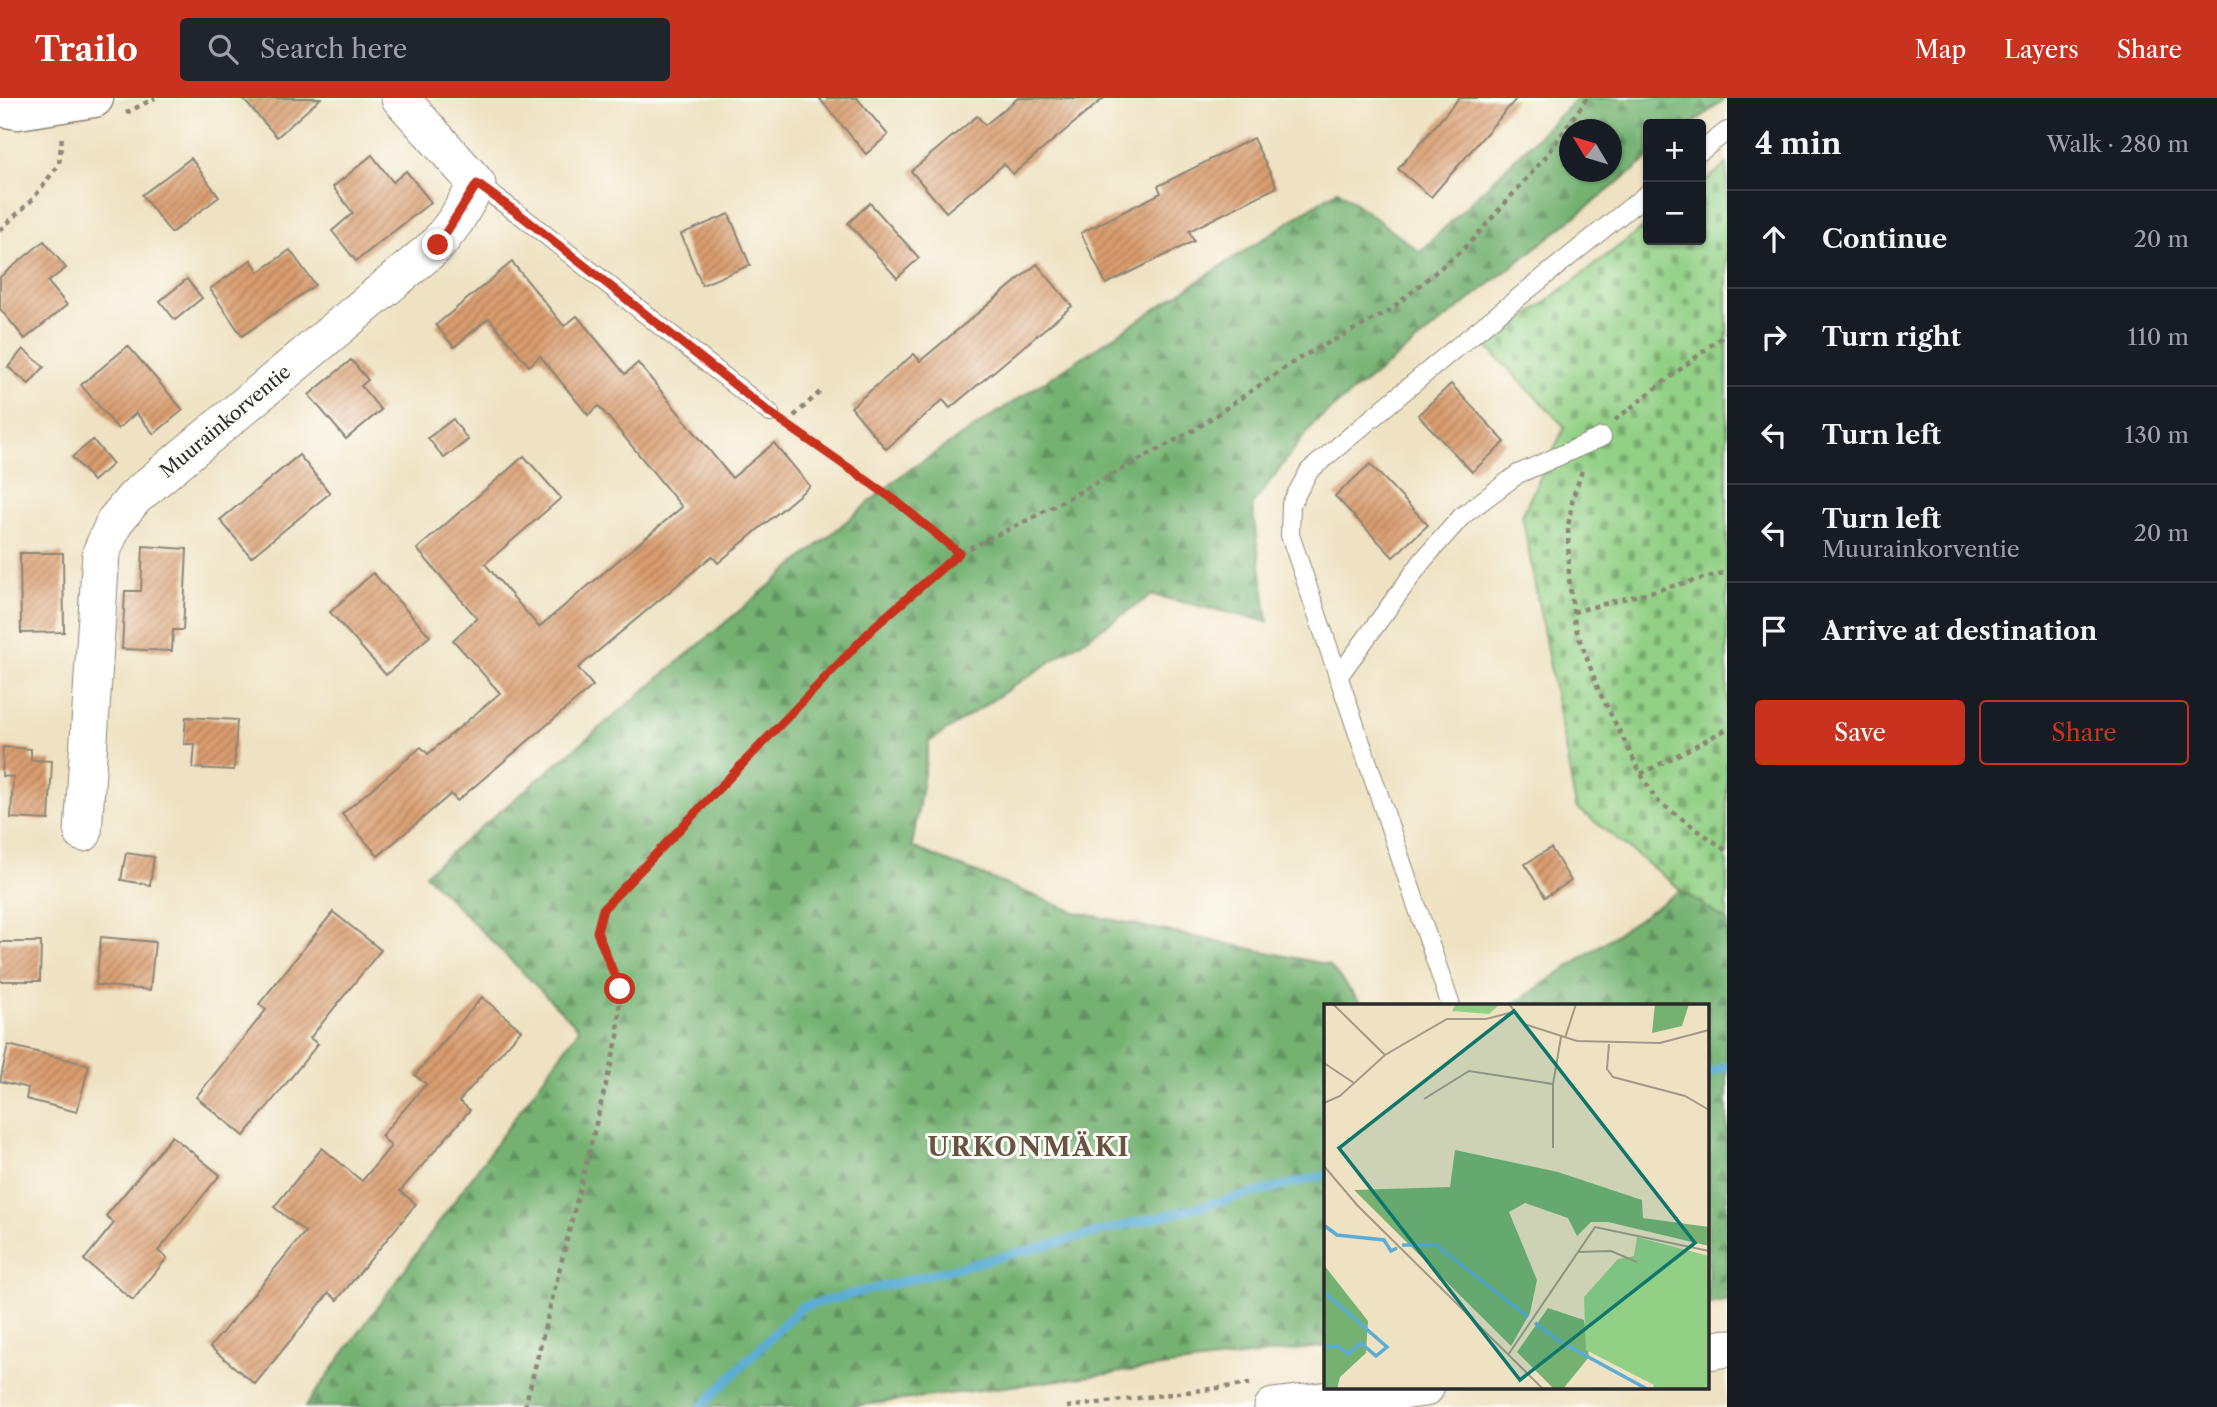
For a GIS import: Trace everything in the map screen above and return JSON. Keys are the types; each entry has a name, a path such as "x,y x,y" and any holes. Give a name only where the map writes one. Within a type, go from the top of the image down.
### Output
{"street":[{"path":"0,107 18,110 94,98"},
{"path":"400,98 477,184"},
{"name":"Muurainkorventie","path":"83,833 101,553 116,521 135,497 438,245 477,184"},
{"path":"1265,1395 1379,1390"}],"lane":[{"path":"1706,147 1727,131"},
{"path":"477,184 523,217 770,413"},
{"path":"1450,1004 1290,535 1292,504 1309,471 1643,197"},
{"path":"1338,677 1423,560 1462,516 1518,474 1602,437"}],"path":[{"path":"525,1407 618,1035 620,989 597,932 603,909 874,627 959,553 1028,520 1194,430 1301,358 1388,312 1469,244 1548,154 1587,98"},
{"path":"0,230 33,199 59,164 62,136 54,106"},
{"path":"1727,333 1616,418 1587,457 1573,498 1568,527 1569,578 1575,626 1599,691 1656,800 1727,851"},
{"path":"821,391 785,424 896,501 959,553"},
{"path":"1573,612 1727,572"},
{"path":"1641,774 1727,729"},
{"path":"1067,1407 1265,1395"}],"green space":[{"path":"1577,98 1726,98 1699,119 1643,119 1643,163 1622,180 1622,119 1559,119 1559,182 1619,182 1315,422 1252,505 1268,622 1152,595 929,742 912,847 1075,912 1329,965 1361,1004 1324,1004 1324,1346 847,1407 305,1407 579,1029 425,874 903,474 1338,190 1420,252"},
{"path":"1727,164 1727,921 1681,890 1576,807 1522,515 1565,427 1487,347 1643,228 1643,245 1706,245 1706,180"},
{"path":"1681,890 1727,921 1727,1301 1710,1304 1710,1004 1514,1004"}],"building":[{"path":"242,98 321,98 277,137"},
{"path":"819,98 857,98 888,135 866,154"},
{"path":"1018,98 1104,98 1013,174 1004,164 946,212 911,171 977,116 985,125"},
{"path":"1459,98 1517,98 1431,197 1398,169"},
{"path":"1253,138 1277,187 1189,231 1194,241 1106,284 1081,233 1161,193 1158,186"},
{"path":"372,155 393,182 406,171 431,202 356,261 332,231 353,213 333,187"},
{"path":"191,158 219,197 171,233 142,195"},
{"path":"870,203 919,258 897,278 848,223"},
{"path":"729,214 750,265 702,285 681,234"},
{"path":"44,241 66,268 48,282 67,305 25,339 0,309 0,277"},
{"path":"290,250 315,285 242,336 210,289 251,260 259,272"},
{"path":"512,262 564,326 577,316 625,374 638,363 732,478 774,443 810,486 718,563 712,556 578,668 593,686 457,801 451,794 378,856 342,814 421,747 428,754 500,693 453,640 477,618 417,549 524,456 561,498 485,564 539,627 682,507 599,406 588,415 540,356 529,366 489,318 454,347 436,325"},
{"path":"1037,264 1072,306 950,408 943,400 886,449 851,407 914,354 920,361"},
{"path":"187,279 202,298 175,320 160,301"},
{"path":"128,346 183,410 154,434 136,413 118,429 81,385"},
{"path":"23,349 44,367 29,384 8,367"},
{"path":"351,360 368,380 361,386 381,410 346,439 309,395"},
{"path":"1451,384 1505,442 1472,472 1418,415"},
{"path":"453,419 468,440 444,458 428,438"},
{"path":"93,440 113,464 93,481 72,457"},
{"path":"299,455 330,493 251,557 220,520"},
{"path":"1370,464 1428,525 1393,557 1335,496"},
{"path":"143,546 187,549 183,630 173,630 172,651 122,649 125,591 141,591"},
{"path":"20,553 63,553 64,632 21,633"},
{"path":"373,573 430,636 386,675 330,612"},
{"path":"186,717 237,720 234,770 193,768 195,744 184,744"},
{"path":"3,747 31,749 31,760 52,761 49,820 11,818 13,777 2,776"},
{"path":"1551,848 1571,881 1545,897 1525,864"},
{"path":"126,853 154,857 150,885 121,880"},
{"path":"333,912 381,950 310,1038 318,1044 244,1136 196,1097 266,1010 259,1004"},
{"path":"101,937 155,942 150,990 96,985"},
{"path":"0,942 41,942 40,981 0,981"},
{"path":"482,997 521,1030 459,1101 470,1110 400,1191 416,1204 337,1300 329,1293 255,1384 210,1347 305,1232 274,1207 322,1148 362,1181 391,1146 381,1136 426,1084 415,1075"},
{"path":"8,1045 89,1065 77,1112 26,1099 28,1088 0,1081"},
{"path":"172,1136 220,1175 158,1251 167,1258 133,1300 84,1260 114,1223 106,1216"}],"waterway":[{"path":"1710,1073 1727,1066"},
{"path":"701,1407 801,1307 1324,1176"}],"district":[{"name":"URKONMÄKI","path":"1029,1147"}],"route":[{"path":"438,245 477,184 523,217 770,413 896,501 959,553 874,627 603,909 597,932 620,989"}]}
